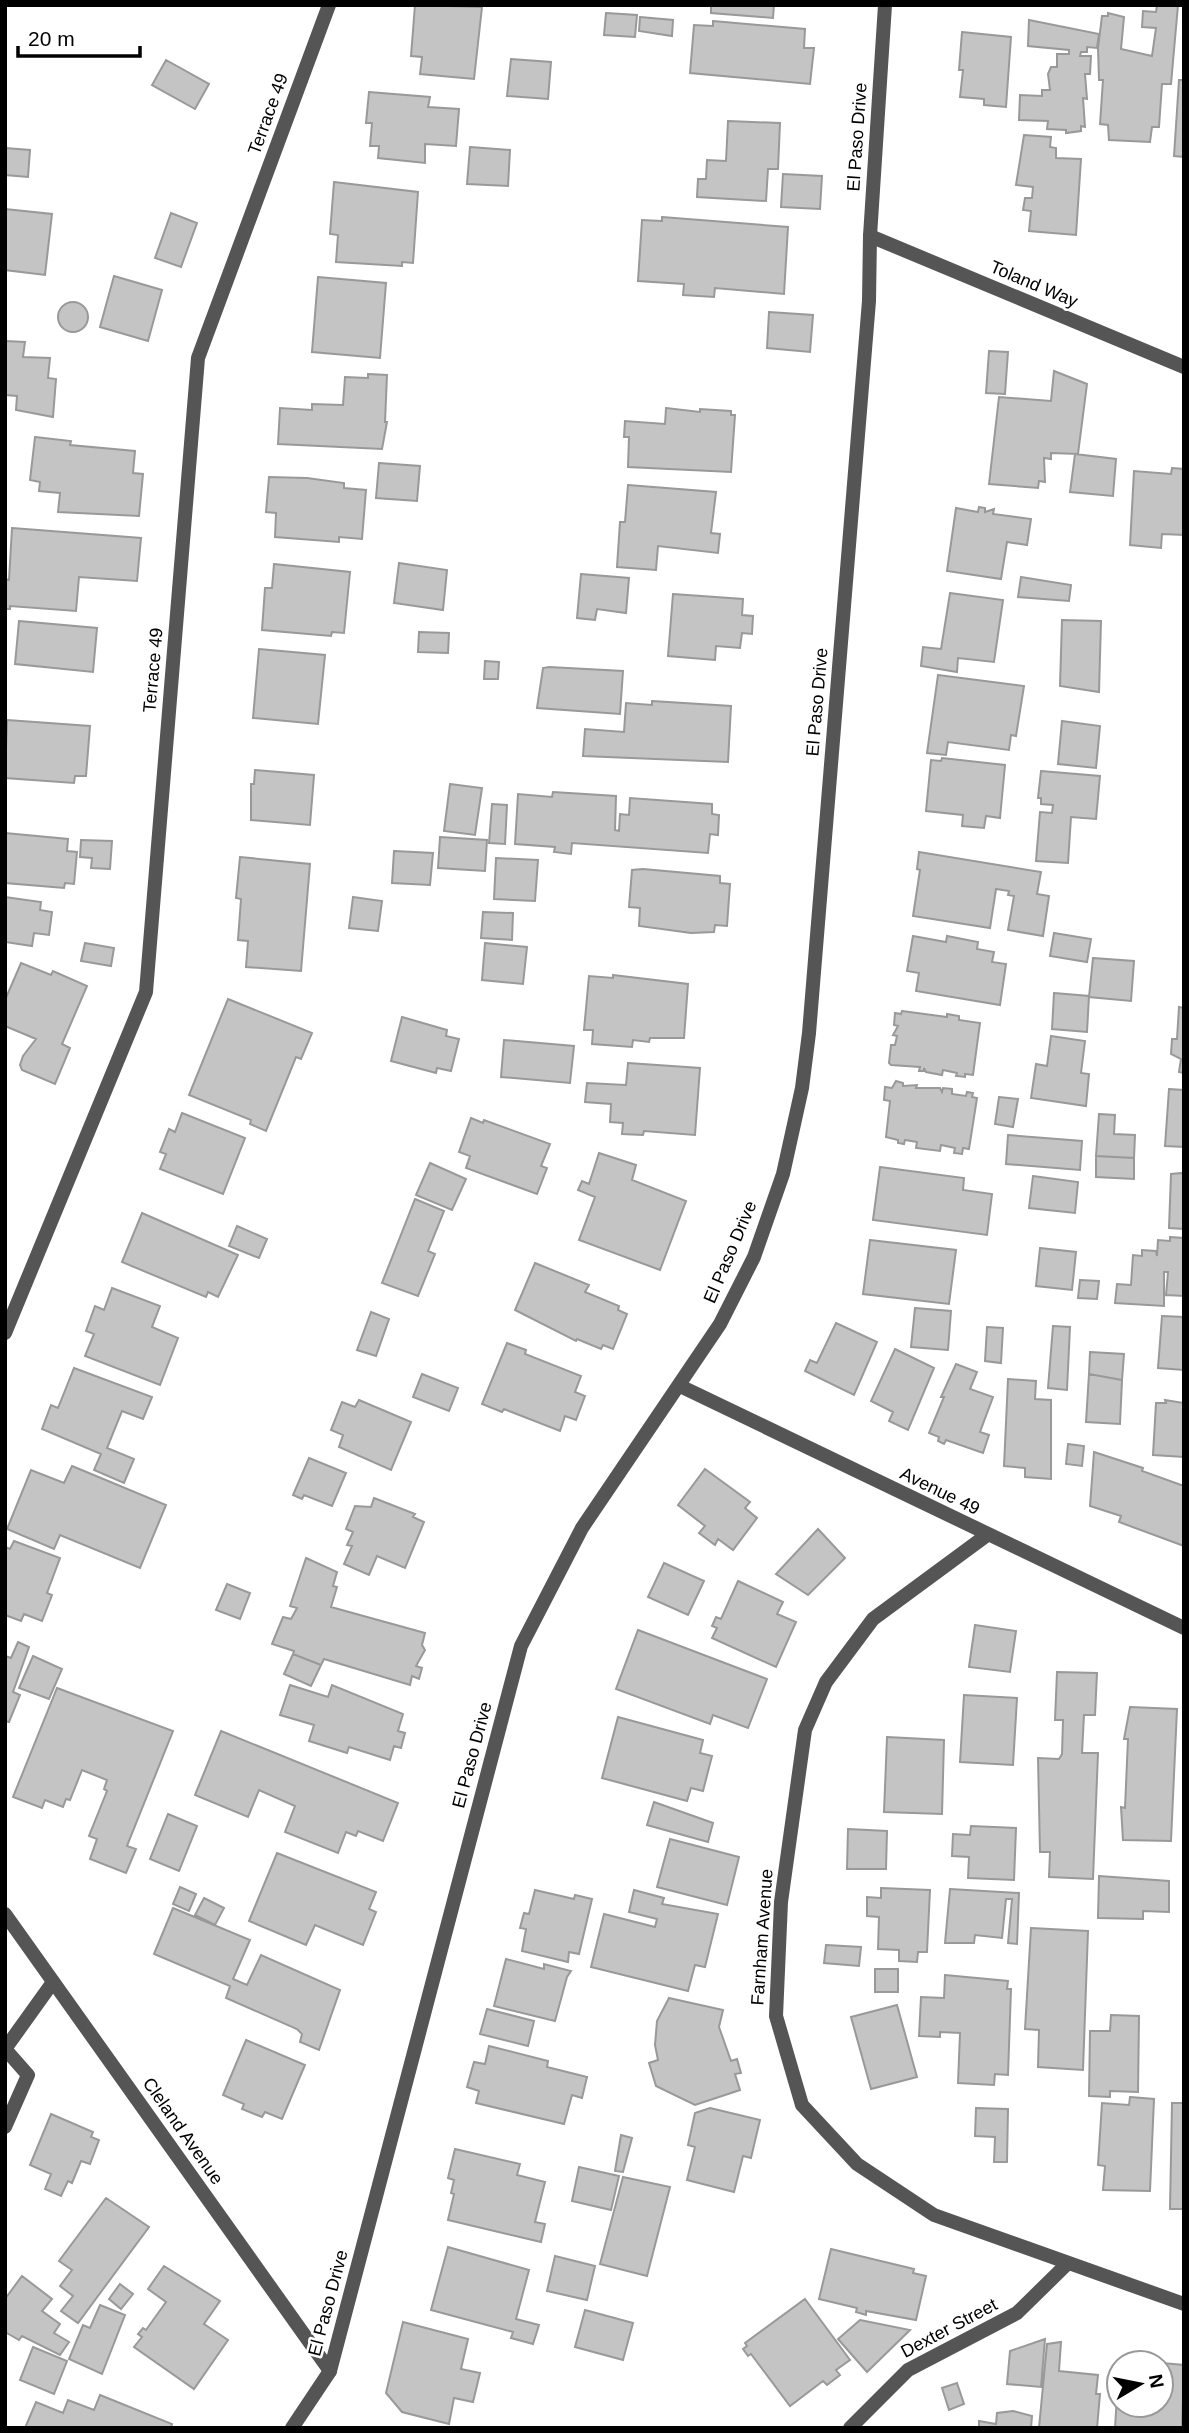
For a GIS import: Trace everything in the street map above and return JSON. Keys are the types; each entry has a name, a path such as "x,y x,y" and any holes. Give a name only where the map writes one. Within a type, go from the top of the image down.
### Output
{"street":[{"name":"Terrace 49","path":"5,1333 146,992 198,358 329,5"},
{"name":"El Paso Drive","path":"292,2428 330,2371 521,1646 582,1528 720,1324 754,1257 783,1174 802,1088 869,301 870,236 885,5"},
{"name":"Toland Way","path":"870,236 1184,367"},
{"name":"Avenue 49","path":"680,1386 1184,1628"},
{"name":"Farnham Avenue","path":"987,1535 873,1619 826,1682 804,1730 781,1902 776,2016 802,2105 857,2164 934,2215 1184,2304"},
{"name":"Cleland Avenue","path":"5,1914 330,2371"},
{"path":"5,2127 28,2075 6,2050 53,1982"},
{"name":"Dexter Street","path":"850,2428 908,2370 1017,2313 1068,2263"}],"building":[{"path":"415,5 482,7 474,79 420,74 422,57 411,56"},
{"path":"711,5 774,5 773,18 711,13"},
{"path":"1157,5 1178,5 1171,84 1162,84 1159,127 1152,127 1150,142 1109,140 1108,125 1100,124 1103,80 1099,80 1098,48 1102,16 1108,16 1108,13 1124,17 1121,49 1152,56 1156,28 1142,27 1143,11 1156,12"},
{"path":"606,13 637,15 635,37 604,35"},
{"path":"640,17 673,20 672,36 639,31"},
{"path":"1029,20 1099,34 1097,48 1087,47 1087,52 1081,52 1080,56 1091,56 1090,74 1085,74 1087,99 1083,98 1085,127 1081,126 1081,131 1066,133 1066,130 1047,129 1048,121 1019,120 1020,95 1042,96 1042,90 1050,90 1048,74 1051,67 1057,67 1057,54 1069,54 1069,50 1028,46"},
{"path":"713,21 805,29 804,48 814,48 810,84 690,73 694,25 713,26"},
{"path":"962,32 1011,37 1006,107 984,105 984,99 960,97 963,70 959,70"},
{"path":"511,59 551,62 548,99 507,96"},
{"path":"166,60 209,84 195,109 152,85"},
{"path":"1179,80 1184,80 1184,157 1174,156"},
{"path":"369,92 430,97 428,107 459,109 456,146 425,144 425,163 378,158 379,146 370,146 372,123 366,123"},
{"path":"728,121 780,123 778,169 768,169 766,201 697,197 698,179 706,179 707,160 726,161"},
{"path":"1024,135 1051,137 1050,147 1056,148 1056,158 1081,159 1076,235 1029,231 1031,211 1023,210 1025,198 1032,198 1033,187 1016,185"},
{"path":"470,147 510,150 508,186 467,184"},
{"path":"5,148 30,150 28,177 5,175"},
{"path":"783,174 822,176 820,209 781,207"},
{"path":"334,182 418,192 413,263 402,262 402,266 336,262 338,235 330,234"},
{"path":"5,209 52,214 45,275 5,270"},
{"path":"171,213 197,223 181,267 155,258"},
{"path":"662,217 788,227 784,294 715,288 714,297 683,295 684,284 638,281 642,220 662,221"},
{"path":"114,276 162,290 148,341 100,327"},
{"path":"318,277 386,283 380,358 312,352"},
{"path":"73,302 84,306 88,317 84,328 73,332 62,328 58,317 62,306"},
{"path":"769,312 813,315 810,352 767,348"},
{"path":"5,341 25,342 23,357 50,358 48,378 56,379 53,417 16,410 17,396 5,395"},
{"path":"989,351 1008,352 1005,394 986,393"},
{"path":"1054,371 1087,384 1078,454 1051,453 1051,459 1044,458 1045,482 1039,481 1038,488 989,484 999,397 1051,401"},
{"path":"368,374 387,375 387,422 382,449 278,444 280,408 312,410 312,404 343,405 345,377 368,378"},
{"path":"666,408 700,412 700,409 731,411 731,415 735,415 731,472 628,467 629,437 624,437 625,421 665,424"},
{"path":"35,437 71,441 70,445 135,451 133,473 143,474 139,516 58,512 60,493 39,491 40,482 30,480"},
{"path":"1075,454 1116,459 1113,496 1070,492"},
{"path":"379,463 420,466 417,501 376,498"},
{"path":"1172,468 1184,469 1184,535 1162,534 1161,548 1130,545 1134,471 1171,474"},
{"path":"269,477 307,478 344,483 344,488 366,490 362,539 339,537 339,542 275,537 276,513 266,512"},
{"path":"628,485 716,492 711,533 720,534 718,553 658,546 656,570 617,567 620,522 625,522"},
{"path":"979,507 985,508 985,512 994,509 993,514 1031,519 1027,545 1007,542 1001,579 947,571 956,508 978,512"},
{"path":"12,528 141,538 137,581 79,577 76,611 10,606 10,609 5,609 5,579 9,580"},
{"path":"399,563 447,570 443,610 394,603"},
{"path":"274,564 350,572 344,633 332,632 331,636 262,630 265,588 272,588"},
{"path":"581,574 629,578 626,613 597,609 595,620 577,618"},
{"path":"1021,577 1071,585 1069,601 1018,597"},
{"path":"950,593 1003,600 994,662 958,658 957,672 921,666 923,647 941,649"},
{"path":"673,594 743,599 742,615 753,616 752,634 742,633 740,648 716,646 715,660 668,656"},
{"path":"1062,620 1101,621 1099,692 1060,686"},
{"path":"19,621 97,628 93,672 15,664"},
{"path":"419,632 449,633 448,653 418,652"},
{"path":"259,649 325,655 318,724 253,718"},
{"path":"485,661 499,662 498,679 484,679"},
{"path":"543,668 623,671 620,714 537,708"},
{"path":"938,675 1024,686 1016,736 1011,735 1009,750 948,742 946,755 927,753"},
{"path":"652,701 731,706 728,762 583,756 585,729 624,732 626,703 652,705"},
{"path":"7,720 90,726 86,776 75,776 74,783 5,778"},
{"path":"1062,721 1100,726 1096,768 1058,764"},
{"path":"942,758 1005,765 1000,818 986,816 984,828 962,826 963,815 926,811 931,760 941,761"},
{"path":"255,770 314,775 310,825 251,820 251,784 254,784"},
{"path":"1041,771 1100,776 1096,819 1071,817 1068,863 1036,861 1040,812 1052,813 1053,805 1041,804 1041,798 1038,798"},
{"path":"450,784 482,788 475,835 444,831"},
{"path":"553,792 616,796 615,830 619,831 620,814 629,815 630,798 712,804 712,814 719,815 718,835 710,834 708,853 572,843 571,854 554,852 555,847 515,844 518,794 552,797"},
{"path":"492,804 507,805 505,844 489,843"},
{"path":"5,833 68,839 67,851 77,852 74,884 65,883 64,888 5,883"},
{"path":"440,837 487,840 485,871 438,868"},
{"path":"81,840 112,841 110,869 91,868 92,858 80,857"},
{"path":"394,851 433,853 430,885 392,883"},
{"path":"919,852 1041,872 1037,894 1049,896 1043,936 1008,930 1014,896 1008,895 1009,891 996,889 990,928 913,916 920,870 917,869"},
{"path":"240,857 310,864 301,971 246,967 248,941 238,940 241,899 236,898"},
{"path":"496,858 538,860 535,901 494,899"},
{"path":"632,870 720,876 720,883 730,884 727,926 715,925 714,932 691,933 639,926 640,908 629,907"},
{"path":"5,897 41,902 40,910 52,912 49,935 34,933 32,946 5,942"},
{"path":"353,897 382,901 378,931 349,928"},
{"path":"483,912 513,913 512,940 481,938"},
{"path":"1054,933 1091,939 1087,962 1050,956"},
{"path":"913,936 946,942 947,936 978,942 977,949 994,952 992,962 1006,964 1000,1005 916,991 919,973 907,971"},
{"path":"85,943 114,948 111,966 81,961"},
{"path":"485,943 527,947 523,984 482,980"},
{"path":"1093,958 1134,961 1131,1001 1089,997"},
{"path":"21,963 51,975 53,971 87,986 62,1044 70,1048 55,1084 22,1070 20,1065 23,1056 36,1039 5,1026 5,1000"},
{"path":"613,975 688,984 684,1038 650,1038 649,1042 633,1040 632,1047 592,1044 593,1030 584,1030 589,976 613,978"},
{"path":"1054,993 1089,996 1087,1032 1052,1029"},
{"path":"228,999 312,1033 301,1059 296,1057 266,1131 250,1124 251,1120 189,1095"},
{"path":"1179,1007 1184,1008 1184,1073 1179,1072 1181,1059 1171,1054 1172,1039 1177,1039"},
{"path":"902,1011 947,1017 947,1014 959,1016 959,1020 980,1023 973,1075 956,1076 957,1073 943,1070 942,1075 926,1072 924,1068 924,1071 919,1071 920,1067 891,1065 891,1045 895,1045 897,1036 893,1035 898,1026 894,1025 895,1013 901,1014"},
{"path":"402,1017 447,1030 446,1036 459,1039 451,1071 437,1068 436,1073 391,1061"},
{"path":"1051,1036 1085,1041 1081,1073 1089,1074 1086,1106 1031,1098 1036,1064 1047,1066"},
{"path":"504,1040 574,1046 570,1083 501,1077"},
{"path":"628,1063 700,1068 695,1135 644,1131 643,1135 622,1134 623,1123 610,1122 611,1104 585,1102 587,1083 626,1085"},
{"path":"896,1081 903,1083 903,1086 940,1088 942,1092 943,1088 952,1089 952,1094 966,1096 967,1092 973,1093 972,1097 977,1098 969,1149 963,1148 962,1154 954,1153 955,1148 941,1145 940,1151 916,1148 917,1142 905,1140 904,1144 886,1137 890,1101 884,1100 885,1087 892,1088"},
{"path":"1169,1089 1184,1090 1184,1147 1165,1146"},
{"path":"999,1097 1018,1099 1013,1127 995,1124"},
{"path":"182,1113 245,1138 223,1194 160,1169 166,1154 160,1152 169,1129 175,1132"},
{"path":"1099,1114 1115,1115 1114,1134 1135,1135 1134,1158 1096,1156"},
{"path":"471,1118 483,1123 484,1120 550,1144 541,1166 547,1168 537,1194 466,1168 470,1156 459,1152"},
{"path":"1008,1135 1082,1141 1080,1170 1006,1164"},
{"path":"599,1153 636,1165 632,1180 686,1201 660,1270 579,1240 595,1197 578,1190 582,1181 589,1184"},
{"path":"1096,1156 1134,1158 1134,1179 1096,1177"},
{"path":"430,1163 466,1179 452,1210 416,1195"},
{"path":"880,1167 964,1178 963,1190 992,1194 987,1235 873,1220"},
{"path":"1171,1174 1184,1174 1184,1229 1169,1228"},
{"path":"1033,1176 1078,1182 1075,1213 1029,1208"},
{"path":"415,1199 444,1211 428,1251 435,1254 418,1296 382,1283"},
{"path":"142,1213 238,1255 218,1297 208,1292 206,1297 122,1262"},
{"path":"237,1226 267,1239 259,1258 229,1246"},
{"path":"1170,1237 1184,1238 1184,1296 1166,1295 1168,1272 1164,1272 1164,1306 1115,1303 1117,1284 1131,1285 1133,1255 1142,1256 1142,1250 1156,1251 1157,1256 1158,1240 1170,1241"},
{"path":"870,1240 956,1250 949,1304 863,1294"},
{"path":"1040,1248 1076,1252 1072,1290 1036,1286"},
{"path":"535,1263 589,1285 585,1292 619,1306 618,1310 627,1314 613,1349 603,1345 601,1349 577,1339 576,1341 515,1310"},
{"path":"1080,1280 1099,1281 1097,1299 1078,1298"},
{"path":"112,1288 160,1306 152,1327 178,1338 160,1385 85,1356 94,1334 86,1331 95,1306 104,1310"},
{"path":"915,1308 951,1311 948,1350 911,1347"},
{"path":"371,1312 389,1319 376,1356 357,1350"},
{"path":"1162,1316 1184,1317 1184,1370 1158,1368"},
{"path":"836,1323 877,1342 854,1395 805,1371 810,1360 817,1363"},
{"path":"1053,1326 1070,1327 1067,1390 1048,1388"},
{"path":"987,1327 1003,1328 1001,1363 985,1361"},
{"path":"507,1343 526,1350 525,1354 581,1376 575,1392 585,1396 576,1420 565,1416 560,1431 504,1409 502,1412 482,1404"},
{"path":"895,1349 934,1368 908,1430 889,1421 893,1412 871,1401"},
{"path":"1090,1352 1124,1354 1122,1380 1089,1374"},
{"path":"956,1364 977,1372 970,1389 993,1397 980,1432 989,1435 983,1453 946,1440 944,1444 938,1441 939,1437 929,1433"},
{"path":"74,1368 152,1397 143,1419 122,1411 107,1448 134,1459 124,1483 94,1470 101,1454 42,1429 51,1405 58,1408"},
{"path":"422,1374 458,1388 449,1411 413,1397"},
{"path":"1089,1374 1122,1380 1120,1424 1086,1422"},
{"path":"1008,1379 1036,1381 1035,1399 1051,1400 1051,1479 1025,1477 1025,1468 1004,1466"},
{"path":"359,1400 411,1422 391,1470 339,1447 343,1435 331,1430 342,1402 355,1407"},
{"path":"1165,1400 1184,1403 1184,1457 1153,1455 1156,1403 1166,1403"},
{"path":"1068,1444 1084,1446 1082,1466 1066,1464"},
{"path":"1094,1452 1143,1468 1142,1471 1184,1486 1184,1546 1119,1522 1121,1516 1090,1506"},
{"path":"309,1458 346,1473 332,1506 304,1495 302,1499 293,1495"},
{"path":"72,1466 166,1505 140,1568 60,1535 54,1549 7,1529 31,1470 64,1483"},
{"path":"705,1469 750,1502 745,1508 757,1518 733,1550 718,1539 715,1545 699,1533 705,1526 678,1505"},
{"path":"374,1498 415,1514 413,1517 424,1522 405,1568 377,1556 369,1575 344,1564 352,1546 347,1545 353,1532 346,1529 355,1506 371,1507"},
{"path":"818,1529 845,1558 808,1595 776,1574"},
{"path":"14,1541 60,1558 47,1593 52,1595 42,1621 24,1614 21,1621 5,1615 5,1547 10,1549"},
{"path":"306,1558 337,1572 333,1586 337,1587 331,1607 425,1633 422,1645 425,1650 416,1666 422,1668 419,1679 412,1676 410,1685 324,1659 321,1665 293,1654 294,1651 272,1644 283,1617 291,1619 297,1608 290,1606"},
{"path":"664,1563 704,1581 688,1615 648,1597"},
{"path":"738,1581 783,1602 777,1614 796,1622 776,1667 712,1638 717,1628 712,1626 716,1617 721,1619"},
{"path":"227,1584 250,1593 240,1619 216,1610"},
{"path":"975,1625 1016,1631 1010,1672 969,1667"},
{"path":"638,1630 767,1679 748,1728 713,1715 710,1724 616,1689"},
{"path":"18,1642 29,1647 13,1692 20,1695 9,1722 5,1721 5,1656 11,1658"},
{"path":"293,1654 321,1665 311,1686 284,1674"},
{"path":"33,1656 62,1669 49,1699 19,1688"},
{"path":"1057,1672 1097,1673 1095,1715 1084,1715 1082,1753 1098,1753 1093,1879 1049,1877 1050,1852 1040,1852 1038,1758 1059,1759 1062,1754 1063,1720 1055,1720"},
{"path":"290,1685 328,1697 332,1685 403,1714 398,1731 405,1733 401,1748 394,1746 390,1760 349,1747 347,1753 309,1741 314,1725 280,1715"},
{"path":"57,1688 173,1731 127,1846 136,1849 126,1873 90,1859 97,1839 89,1836 107,1791 104,1789 107,1780 82,1770 70,1800 66,1799 63,1807 45,1800 42,1808 13,1797"},
{"path":"964,1695 1017,1698 1013,1765 960,1762"},
{"path":"1130,1707 1177,1709 1171,1841 1123,1840 1121,1807 1125,1808 1128,1739 1124,1739"},
{"path":"618,1717 703,1740 700,1753 712,1756 703,1791 691,1788 687,1801 602,1778"},
{"path":"221,1731 398,1803 383,1841 358,1831 356,1836 346,1832 338,1853 285,1832 295,1806 259,1790 248,1817 195,1795"},
{"path":"887,1737 944,1740 942,1814 884,1812"},
{"path":"654,1802 713,1823 708,1842 647,1825"},
{"path":"168,1814 197,1826 179,1871 150,1859"},
{"path":"971,1826 1016,1828 1014,1880 968,1878 969,1857 952,1856 953,1834 970,1835"},
{"path":"848,1829 887,1831 886,1869 847,1869"},
{"path":"670,1839 739,1857 727,1905 657,1887"},
{"path":"277,1853 376,1892 369,1909 376,1912 363,1945 315,1925 306,1945 249,1921"},
{"path":"1099,1876 1169,1881 1169,1912 1143,1911 1143,1919 1098,1918"},
{"path":"180,1887 196,1894 189,1911 173,1904"},
{"path":"881,1888 930,1890 927,1952 918,1952 917,1962 899,1961 899,1950 878,1949 879,1917 867,1916 867,1897 881,1898"},
{"path":"950,1889 1019,1893 1017,1944 1008,1943 1012,1899 1006,1899 1002,1938 975,1935 974,1943 945,1943"},
{"path":"535,1890 574,1899 575,1895 592,1899 579,1954 569,1952 568,1962 522,1951 526,1929 520,1928 524,1913 529,1914"},
{"path":"634,1890 664,1898 662,1904 718,1914 705,1967 695,1965 688,1991 591,1967 604,1914 655,1927 657,1919 629,1912"},
{"path":"204,1898 224,1908 215,1925 195,1915"},
{"path":"173,1908 250,1940 233,1979 247,1985 261,1955 340,1990 319,2050 300,2042 302,2034 297,2029 226,1998 230,1986 154,1954"},
{"path":"1031,1928 1088,1931 1083,2070 1038,2067 1039,2030 1025,2029"},
{"path":"826,1945 861,1947 859,1966 824,1963"},
{"path":"506,1959 544,1969 544,1964 571,1971 555,2021 494,2006"},
{"path":"875,1969 898,1969 898,1992 875,1992"},
{"path":"945,1975 1008,1981 1007,1989 1011,1989 1008,2075 995,2074 994,2085 958,2083 960,2033 940,2032 940,2037 919,2036 921,1997 944,1998"},
{"path":"669,1998 723,2010 719,2027 731,2061 737,2059 741,2073 735,2074 740,2090 695,2105 656,2086 649,2063 658,2060 655,2045 657,2021"},
{"path":"897,2005 917,2077 871,2089 851,2017"},
{"path":"487,2009 534,2021 528,2046 480,2034"},
{"path":"1111,2015 1139,2016 1138,2092 1110,2091 1110,2097 1089,2096 1090,2031 1110,2031"},
{"path":"246,2040 305,2065 282,2119 265,2112 262,2117 242,2109 244,2104 223,2095"},
{"path":"489,2046 548,2061 547,2067 587,2077 582,2098 572,2095 564,2124 476,2103 479,2091 467,2087 474,2062 485,2064"},
{"path":"1130,2097 1154,2099 1150,2191 1103,2190 1105,2166 1098,2165 1102,2103 1129,2105"},
{"path":"1172,2103 1184,2103 1184,2209 1170,2209"},
{"path":"710,2108 760,2120 751,2158 743,2156 734,2192 687,2180 695,2147 688,2145 695,2113"},
{"path":"976,2108 1008,2109 1007,2162 994,2162 995,2137 975,2136"},
{"path":"51,2114 93,2132 91,2137 99,2140 90,2164 81,2161 72,2183 68,2181 61,2196 45,2189 51,2174 30,2165"},
{"path":"621,2135 632,2138 623,2172 615,2171"},
{"path":"455,2149 520,2164 517,2175 545,2182 535,2222 545,2224 541,2242 448,2220 454,2180 448,2178"},
{"path":"579,2167 619,2176 611,2210 572,2201"},
{"path":"623,2177 670,2187 647,2276 600,2264"},
{"path":"106,2198 149,2227 78,2323 61,2311 73,2296 60,2286 72,2270 59,2261"},
{"path":"448,2247 529,2270 516,2319 539,2325 533,2344 511,2338 513,2332 431,2310"},
{"path":"831,2249 914,2269 913,2273 926,2276 916,2320 866,2311 866,2315 856,2312 857,2308 819,2299"},
{"path":"555,2256 595,2266 587,2300 547,2291"},
{"path":"164,2266 220,2301 204,2324 228,2340 194,2389 134,2347 142,2337 138,2334 143,2328 146,2330 166,2302 148,2289"},
{"path":"22,2276 52,2299 42,2311 60,2324 54,2333 69,2342 60,2355 22,2336 19,2340 5,2332 5,2299"},
{"path":"120,2284 133,2294 121,2309 109,2299"},
{"path":"805,2299 850,2360 836,2370 840,2375 827,2385 823,2381 790,2406 751,2354 748,2356 743,2349 747,2346 745,2343"},
{"path":"100,2305 125,2315 102,2374 69,2359 83,2325 90,2328"},
{"path":"585,2310 633,2323 623,2360 575,2347"},
{"path":"860,2320 910,2330 867,2372 838,2339"},
{"path":"403,2322 468,2339 461,2369 480,2373 473,2402 454,2398 449,2424 402,2412 386,2393"},
{"path":"1045,2339 1041,2387 1007,2384 1010,2351"},
{"path":"1061,2342 1059,2371 1098,2375 1096,2394 1100,2394 1097,2428 1039,2428 1047,2344"},
{"path":"33,2347 67,2361 54,2394 20,2380"},
{"path":"1175,2364 1184,2365 1182,2428 1115,2428 1116,2419 1175,2419"},
{"path":"957,2383 964,2404 949,2410 942,2388"},
{"path":"100,2395 172,2424 171,2428 25,2428 36,2402 63,2413 68,2400 94,2410"},
{"path":"1013,2411 1032,2416 1031,2428 979,2428 979,2421 996,2424 997,2413"}]}
